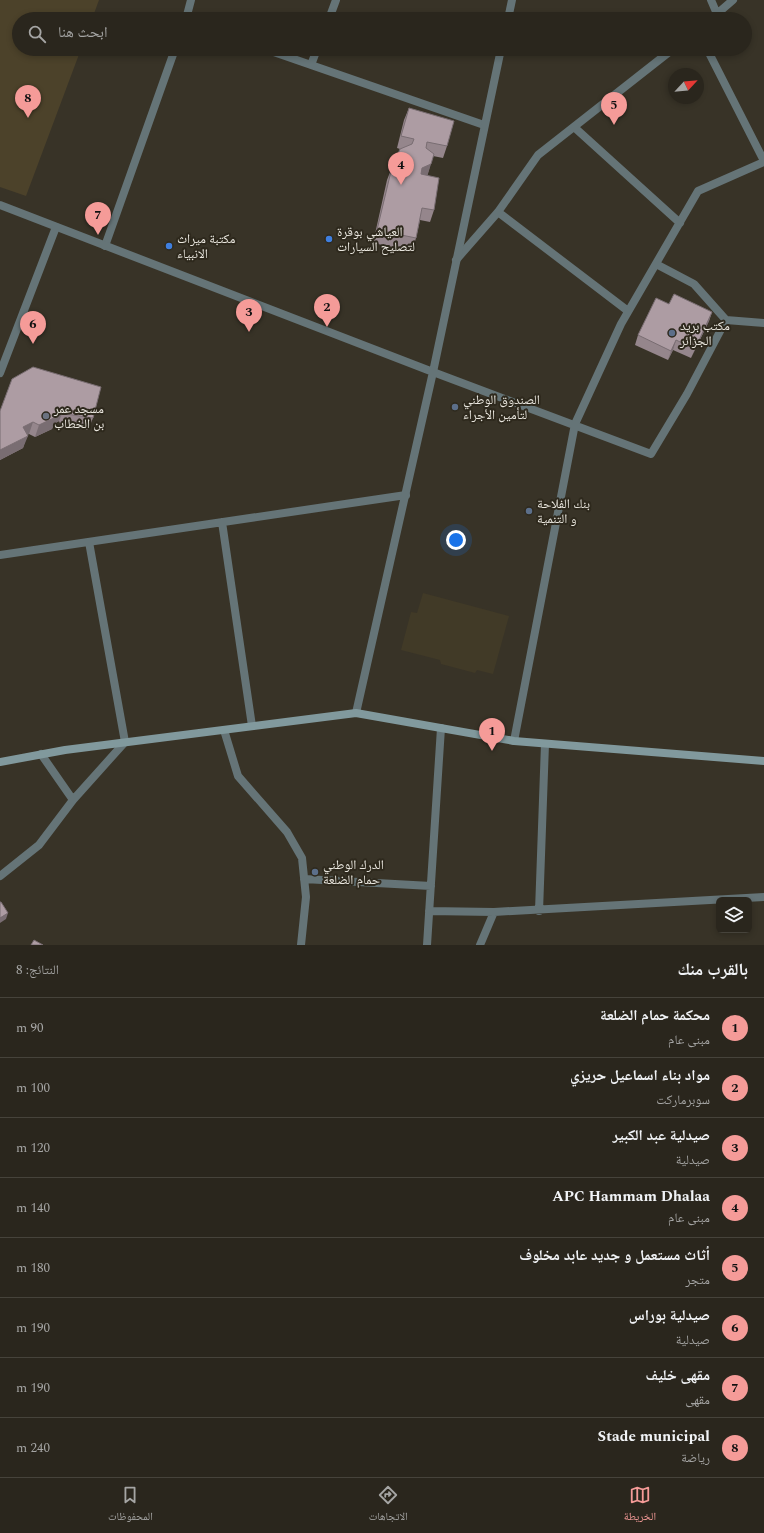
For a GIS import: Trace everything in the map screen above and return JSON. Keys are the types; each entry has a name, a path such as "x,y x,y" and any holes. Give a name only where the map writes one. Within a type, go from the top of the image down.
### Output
{"main road":[{"path":"0,762 41,754 124,742 356,713 514,741 764,761"}],"street":[{"path":"188,12 191,0"},
{"path":"332,12 336,0"},
{"path":"509,12 512,0"},
{"path":"711,0 713,12"},
{"path":"719,12 733,0"},
{"path":"105,246 173,56"},
{"path":"285,56 484,125"},
{"path":"311,65 314,56"},
{"path":"356,713 434,372 499,56"},
{"path":"456,260 498,212 538,155 664,56"},
{"path":"514,741 575,424 621,324 698,191 764,161 711,56"},
{"path":"574,126 680,223"},
{"path":"0,206 651,454 687,394 726,320"},
{"path":"498,212 628,311"},
{"path":"0,373 56,227"},
{"path":"656,264 694,284 726,320 764,323"},
{"path":"0,555 406,495"},
{"path":"222,522 252,726"},
{"path":"0,876 39,845 73,800 124,742 89,542"},
{"path":"427,945 441,728"},
{"path":"224,730 238,776 287,832 302,858 306,897 301,945"},
{"path":"539,911 545,744"},
{"path":"41,754 73,800"},
{"path":"304,879 431,886"},
{"path":"429,911 539,911 764,897"},
{"path":"480,945 494,912"}],"shaded area":[{"path":"0,0 99,0 95,12 12,12 12,56 78,56 26,196 0,187"},
{"path":"423,593 509,616 493,674 477,670 475,673 441,664 440,660 401,650 411,612 417,613"}],"building":[{"path":"409,108 454,121 447,146 427,142 426,148 434,154 431,164 422,168 421,174 439,178 434,210 422,208 416,238 377,230 392,167 405,170 405,164 397,156 400,149 412,144 414,139 401,136"},
{"name":"مكتب بريد الجزائر","path":"674,294 712,312 695,349 676,340 671,351 638,335 656,298 669,304"},
{"name":"مسجد عمر بن الخطاب","path":"33,367 101,387 93,418 66,414 64,409 58,412 56,417 39,425 33,422 23,427 28,436 0,450 0,411 12,379"},
{"path":"0,902 8,913 0,918"},
{"path":"34,940 43,945 31,945"}],"place":[{"name":"Stade municipal","path":"28,118"},
{"name":"أثاث مستعمل و جديد عابد مخلوف","path":"614,125"},
{"name":"APC Hammam Dhalaa","path":"401,185"},
{"name":"مقهى خليف","path":"98,235"},
{"name":"العياشي بوقرة لتصليح السيارات","path":"329,239"},
{"name":"مكتبة ميراث الانبياء","path":"169,246"},
{"name":"مواد بناء اسماعيل حريزي","path":"327,327"},
{"name":"صيدلية عبد الكبير","path":"249,332"},
{"name":"مكتب بريد الجزائر","path":"672,333"},
{"name":"صيدلية بوراس","path":"33,344"},
{"name":"الصندوق الوطني لتأمين الأجراء","path":"455,407"},
{"name":"مسجد عمر بن الخطاب","path":"46,416"},
{"name":"بنك الفلاحة و التنمية","path":"529,511"},
{"name":"محكمة حمام الضلعة","path":"492,751"},
{"name":"الدرك الوطني حمام الضلعة","path":"315,872"}]}
